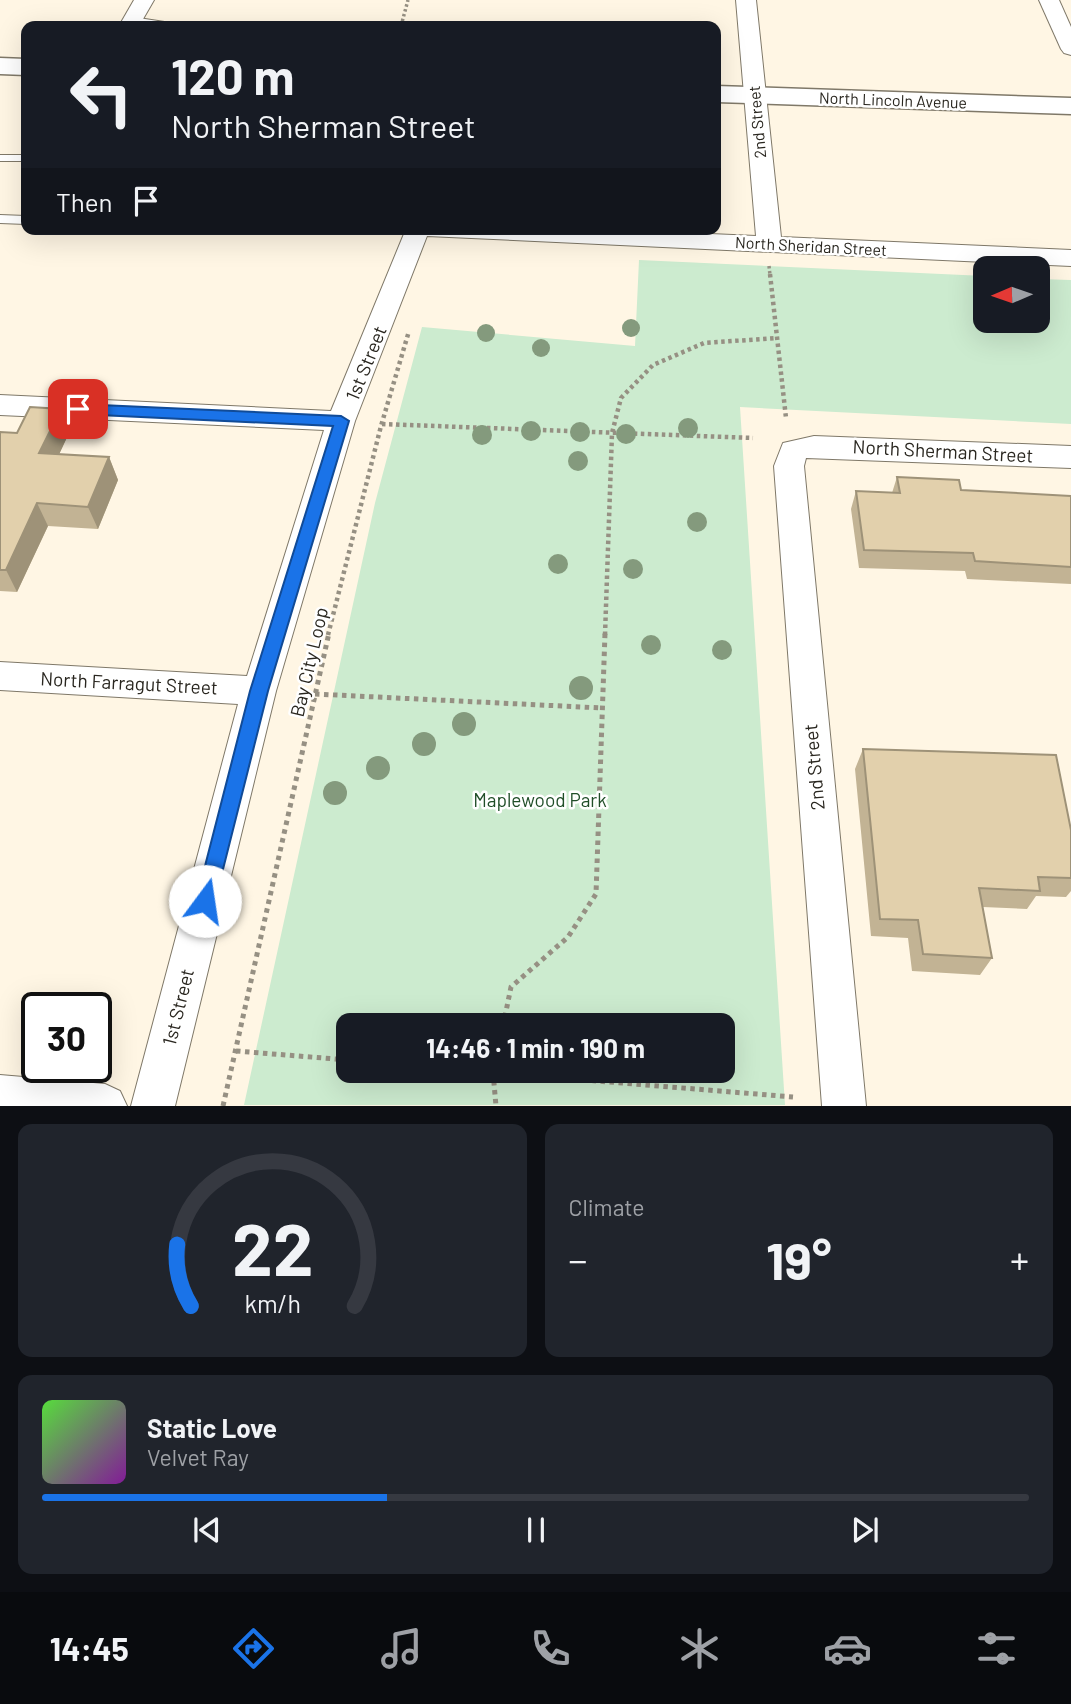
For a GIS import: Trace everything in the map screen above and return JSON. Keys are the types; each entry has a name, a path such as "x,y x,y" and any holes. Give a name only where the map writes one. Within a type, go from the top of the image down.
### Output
{"street":[{"path":"131,21 144,0"},
{"name":"2nd Street","path":"746,0 769,252"},
{"path":"1049,0 1071,49"},
{"path":"0,66 21,67"},
{"name":"North Lincoln Avenue","path":"721,94 1071,106"},
{"name":"1st Street","path":"153,1105 259,691 341,421 352,400 416,235"},
{"name":"North Sheridan Street","path":"615,235 769,252 1071,258"},
{"path":"0,405 341,421"},
{"name":"2nd Street","path":"814,446 793,450 789,467 844,1105"},
{"name":"North Sherman Street","path":"814,446 1071,457"},
{"name":"North Farragut Street","path":"0,676 259,691"},
{"path":"0,1097 105,1105"}],"lane":[{"path":"0,158 21,158"},
{"path":"0,219 21,220"}],"path":[{"path":"402,21 408,0"},
{"path":"769,252 786,418"},
{"name":"Bay City Loop","path":"223,1105 315,694 382,424 412,322"},
{"path":"506,1013 511,988 568,937 596,894 612,433 621,398 653,365 704,343 777,338"},
{"path":"382,424 753,438"},
{"path":"315,694 602,708"},
{"path":"236,1051 336,1059"},
{"path":"494,1083 496,1105"},
{"path":"625,1083 793,1097"}],"green space":[{"name":"Maplewood Park","path":"639,260 973,275 973,333 1050,333 1050,279 1071,280 1071,424 740,407 785,1105 244,1105 375,503 422,327 635,346"}],"building":[{"path":"30,407 61,409 39,453 109,457 88,507 37,503 6,570 0,570 0,432 17,433"},
{"path":"897,477 959,480 961,490 1071,496 1071,567 975,561 973,553 864,550 856,491 900,493"},
{"path":"863,749 1056,755 1071,830 1071,878 1038,877 1040,891 979,888 992,958 923,954 918,920 880,919"}],"route":[{"path":"78,409 341,421 259,691 205,901"}]}
